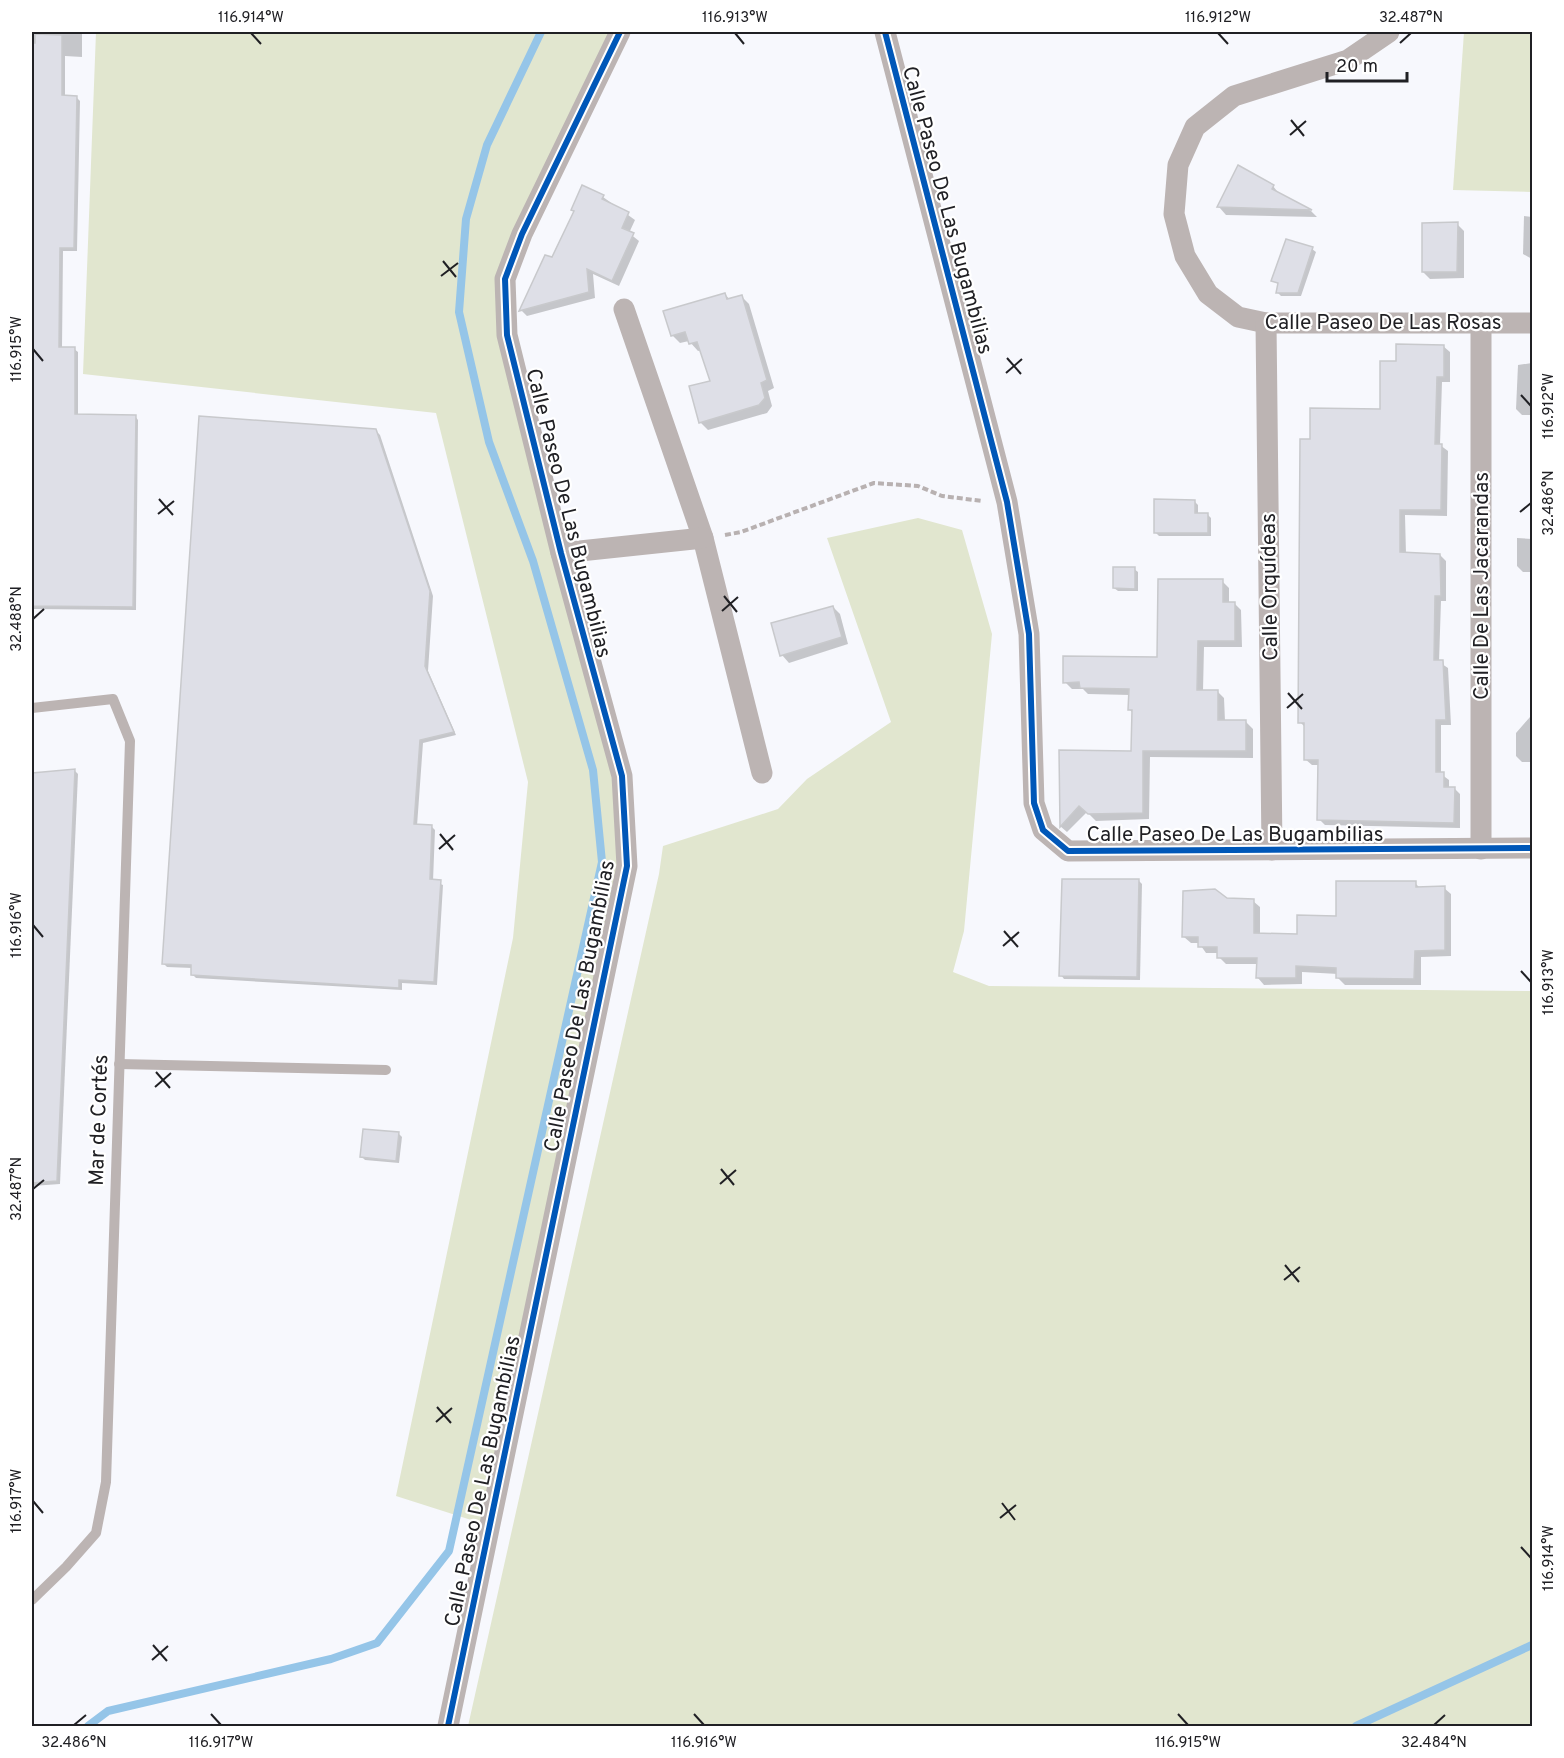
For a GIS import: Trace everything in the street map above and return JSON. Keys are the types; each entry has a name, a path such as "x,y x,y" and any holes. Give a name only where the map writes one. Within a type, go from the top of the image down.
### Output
{"street":[{"name":"Calle Paseo De Las Bugambilias","path":"448,1726 627,866 622,776 561,553 507,335 505,279 522,234 620,32"},
{"name":"Calle Paseo De Las Bugambilias","path":"885,32 1007,502 1029,634 1035,803 1043,830 1068,851 1533,848"},
{"name":"Calle Paseo De Las Rosas","path":"1389,32 1383,39 1348,60 1234,96 1195,127 1178,165 1174,214 1185,256 1209,294 1238,317 1266,323 1533,323"},
{"path":"624,309 703,538 762,773"},
{"name":"Calle Orquídeas","path":"1266,323 1272,850"},
{"name":"Calle De Las Jacarandas","path":"1481,323 1481,849"},
{"path":"561,553 703,538"}],"lane":[{"name":"Mar de Cortés","path":"32,708 113,699 130,741 106,1482 96,1533 32,1600"},
{"path":"119,1064 386,1070"}],"path":[{"path":"703,538 741,532 874,483 918,486 962,500 1007,502"}],"green space":[{"path":"96,32 620,32 505,279 507,335 622,776 627,866 490,1526 396,1496 513,938 528,782 436,413 83,374"},
{"path":"1464,32 1532,32 1532,192 1453,190"},
{"path":"918,518 962,530 992,634 964,931 953,972 989,986 1532,991 1532,1726 468,1726 659,874 663,846 778,809 807,779 891,722 827,538"}],"building":[{"path":"35,34 62,35 62,95 77,96 74,248 60,248 59,347 75,347 75,414 136,415 133,607 32,606 32,43 35,43"},
{"path":"1238,165 1274,185 1272,189 1312,210 1217,207"},
{"path":"582,185 604,195 602,199 629,212 622,228 634,233 612,281 587,269 589,292 519,311 545,255 552,257 574,211 571,210"},
{"path":"1458,222 1457,272 1422,272 1422,223"},
{"path":"1286,239 1313,247 1298,293 1276,293 1278,283 1271,281"},
{"path":"725,293 727,299 742,295 767,380 761,383 765,398 759,405 699,423 689,386 710,381 697,342 689,344 685,332 671,336 663,311"},
{"path":"1396,344 1444,345 1444,377 1437,377 1435,444 1442,444 1441,510 1400,510 1400,552 1440,554 1441,596 1435,596 1434,660 1443,660 1446,720 1436,720 1436,772 1444,772 1444,787 1455,787 1454,823 1317,820 1318,760 1304,760 1304,723 1298,723 1300,439 1310,439 1310,408 1380,409 1380,361 1396,361"},
{"path":"199,416 376,429 430,591 425,666 454,732 420,740 414,824 432,825 430,879 441,880 434,982 399,980 399,988 191,975 191,965 162,964"},
{"path":"1154,499 1195,500 1195,513 1208,513 1208,533 1154,533"},
{"path":"1113,567 1135,567 1135,589 1113,588"},
{"path":"1158,579 1223,579 1223,602 1235,602 1235,641 1198,641 1197,690 1218,690 1218,720 1246,720 1246,751 1143,751 1143,813 1088,814 1079,806 1060,827 1059,750 1131,751 1132,710 1128,710 1129,689 1080,688 1079,682 1063,683 1063,656 1157,657"},
{"path":"833,606 842,637 780,656 771,623"},
{"path":"75,769 57,1181 32,1183 32,773"},
{"path":"1062,879 1139,879 1137,977 1059,976"},
{"path":"1336,881 1416,881 1416,887 1445,886 1445,950 1415,951 1414,979 1336,978 1336,968 1296,966 1296,978 1256,978 1257,958 1217,958 1217,947 1198,947 1198,937 1182,937 1183,891 1215,889 1227,898 1254,899 1254,933 1297,934 1297,915 1336,916"},
{"path":"363,1129 399,1132 396,1161 360,1157"}],"waterway":[{"path":"88,1726 108,1711 331,1659 377,1643 449,1551 602,862 593,770 533,561 489,442 459,312 466,219 487,145 541,32"},
{"path":"1356,1726 1532,1645"}],"cycle path":[{"path":"448,1726 627,866 622,776 561,553 507,335 505,279 522,234 620,32"},
{"path":"885,32 1007,502 1029,634 1034,803 1043,830 1068,851 1532,848"}]}
